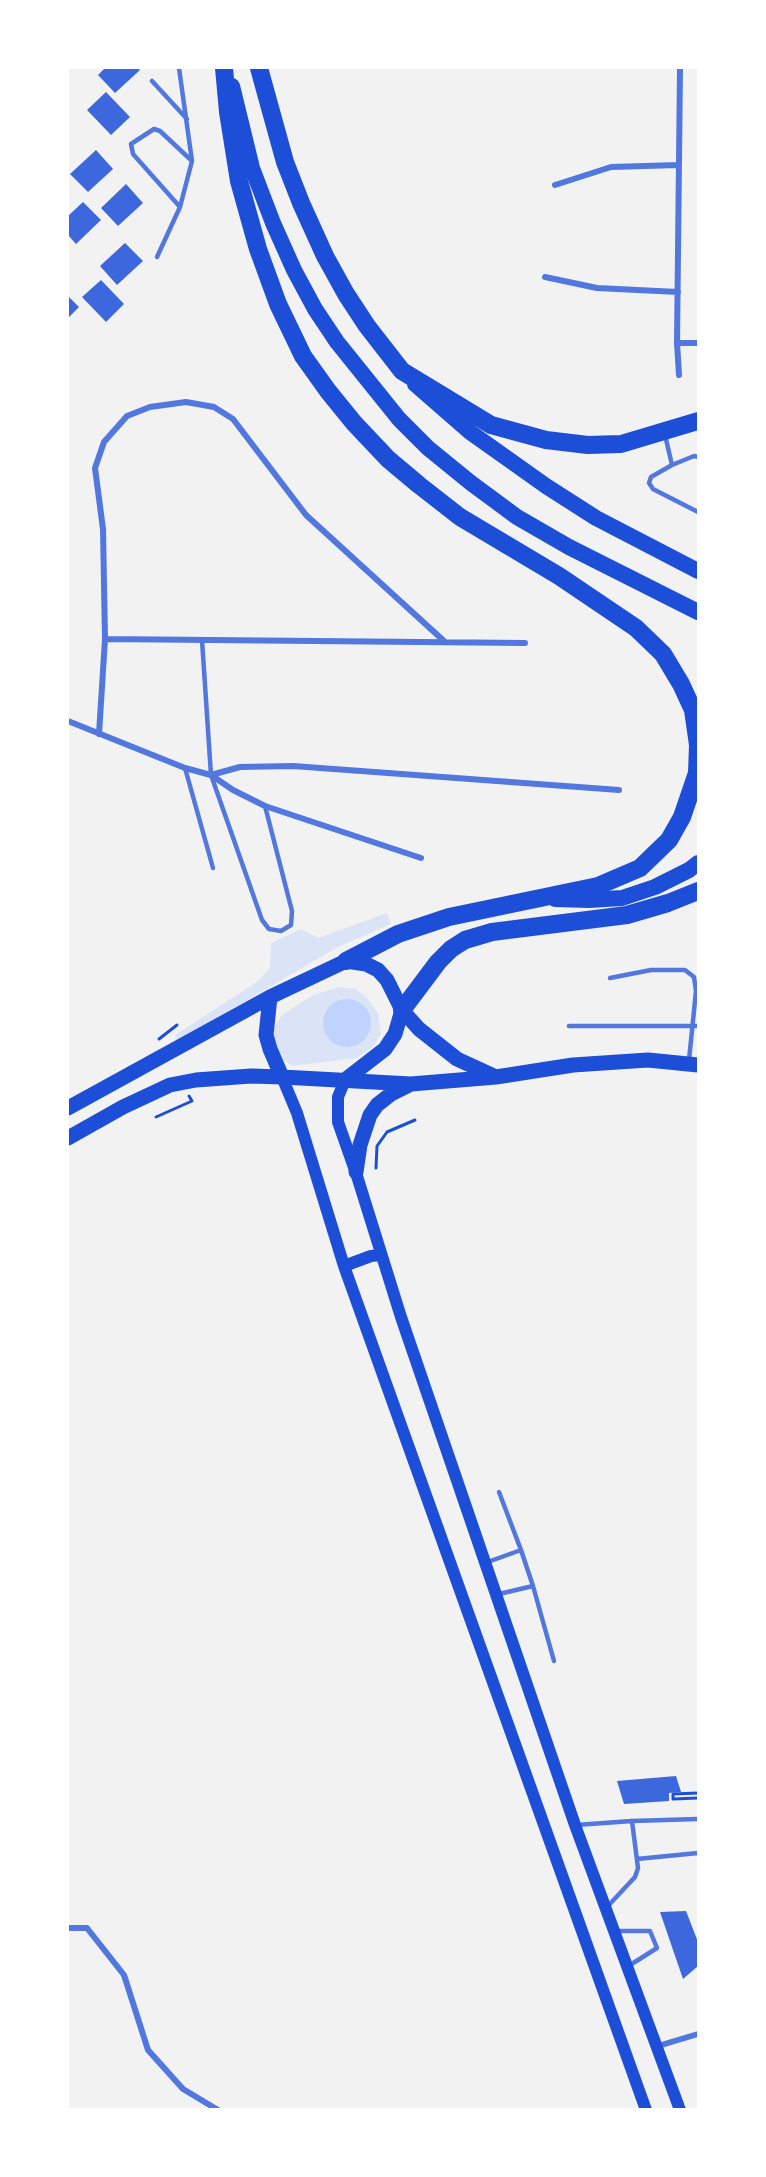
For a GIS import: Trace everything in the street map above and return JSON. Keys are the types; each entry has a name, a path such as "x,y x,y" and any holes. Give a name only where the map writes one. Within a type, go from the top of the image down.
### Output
{"highway":[{"path":"226,68 252,168 294,270 336,342 399,418 428,448 518,518 569,547 699,612"},
{"path":"226,68 228,112 239,182 258,249 279,304 303,356 327,391 388,459 460,517 559,576 636,628 663,654 681,684 693,710 699,745 697,773 682,817 669,840 640,868 598,886 449,917 398,934 346,961"},
{"path":"259,68 285,162 325,256 367,326 402,370 436,404 470,432 546,486 596,518 699,571"},
{"path":"402,370 491,426 546,440 588,445 621,444 699,421"},
{"path":"540,898 589,900 622,898 655,887 699,863"},
{"path":"402,1010 438,962 451,949 465,940 492,932 627,915 699,891"}],"main road":[{"path":"68,1108 270,997 346,961 366,964 378,970 387,980 402,1010 420,1029 457,1059 496,1077"},
{"path":"270,997 266,1035 270,1049 297,1113 344,1266 646,2109"},
{"path":"402,1010 395,1034 385,1049 345,1080 338,1097 338,1122 575,1826 680,2109"},
{"path":"68,1138 123,1107 170,1085 218,1077 282,1077 411,1084 496,1077 573,1065 648,1060 694,1064"},
{"path":"356,1172 360,1145 370,1115 377,1105 391,1094 411,1084"},
{"path":"344,1266 381,1255"}],"street":[{"path":"679,375 677,343 680,68"},
{"path":"555,185 611,167 678,165"},
{"path":"545,277 597,288 678,292"},
{"path":"677,343 699,344"},
{"path":"99,734 105,639 103,529 95,468 104,442 127,416 150,407 186,402 214,407 234,419 306,514 444,641"},
{"path":"105,639 525,643"},
{"path":"68,721 185,768 210,775 232,790 265,806 421,858"},
{"path":"210,775 240,767 293,766 619,790"},
{"path":"68,1928 87,1928 124,1975 148,2050 183,2089 218,2109"},
{"path":"658,2046 699,2034"}],"lane":[{"path":"158,257 180,207 192,160 179,68"},
{"path":"152,81 187,119"},
{"path":"180,207 133,154 131,144 154,129 160,131 192,160"},
{"path":"664,432 672,465"},
{"path":"699,457 694,456 672,465 651,477 649,483 653,489 699,512"},
{"path":"202,640 210,775 262,920 269,929 281,931 291,925 292,911 265,806"},
{"path":"185,768 213,868"},
{"path":"610,978 651,970 685,970 694,977 696,1025 694,1064"},
{"path":"569,1026 696,1025"},
{"path":"499,1492 533,1586 554,1661"},
{"path":"485,1563 521,1550"},
{"path":"496,1595 533,1586"},
{"path":"575,1826 699,1819"},
{"path":"605,1909 635,1877 637,1859 632,1821"},
{"path":"637,1859 699,1853"},
{"path":"614,1931 650,1931 657,1948 627,1967"}],"path":[{"path":"158,1040 177,1025"},
{"path":"156,1117 192,1101"},
{"path":"376,1168 377,1146 387,1132 415,1120"},
{"path":"673,1794 699,1797 673,1799 673,1794"},
{"path":"674,1801 699,1797"}],"shaded area":[{"path":"387,913 391,924 338,947 177,1041 175,1035 257,982 270,968 271,943 301,929 318,938"},
{"path":"338,987 356,989 367,998 378,1013 381,1033 373,1047 356,1058 292,1066 280,1057 272,1040 274,1028 282,1015 313,995"}],"water":[{"path":"342,999 352,999 364,1006 371,1018 371,1028 364,1040 352,1047 342,1047 327,1036 323,1028 323,1018 334,1003"}],"building":[{"path":"105,68 138,68 140,70 115,93 98,75"},
{"path":"106,92 130,117 111,135 87,110"},
{"path":"96,150 113,169 88,192 70,174"},
{"path":"126,184 143,203 118,226 101,208"},
{"path":"83,202 101,220 76,244 68,235 68,216"},
{"path":"125,243 143,261 117,285 100,266"},
{"path":"101,280 124,304 106,322 82,297"},
{"path":"68,296 79,307 68,318"},
{"path":"676,1776 681,1792 669,1793 669,1801 624,1804 617,1781"},
{"path":"686,1911 698,1942 698,1966 683,1979 660,1912"}]}
